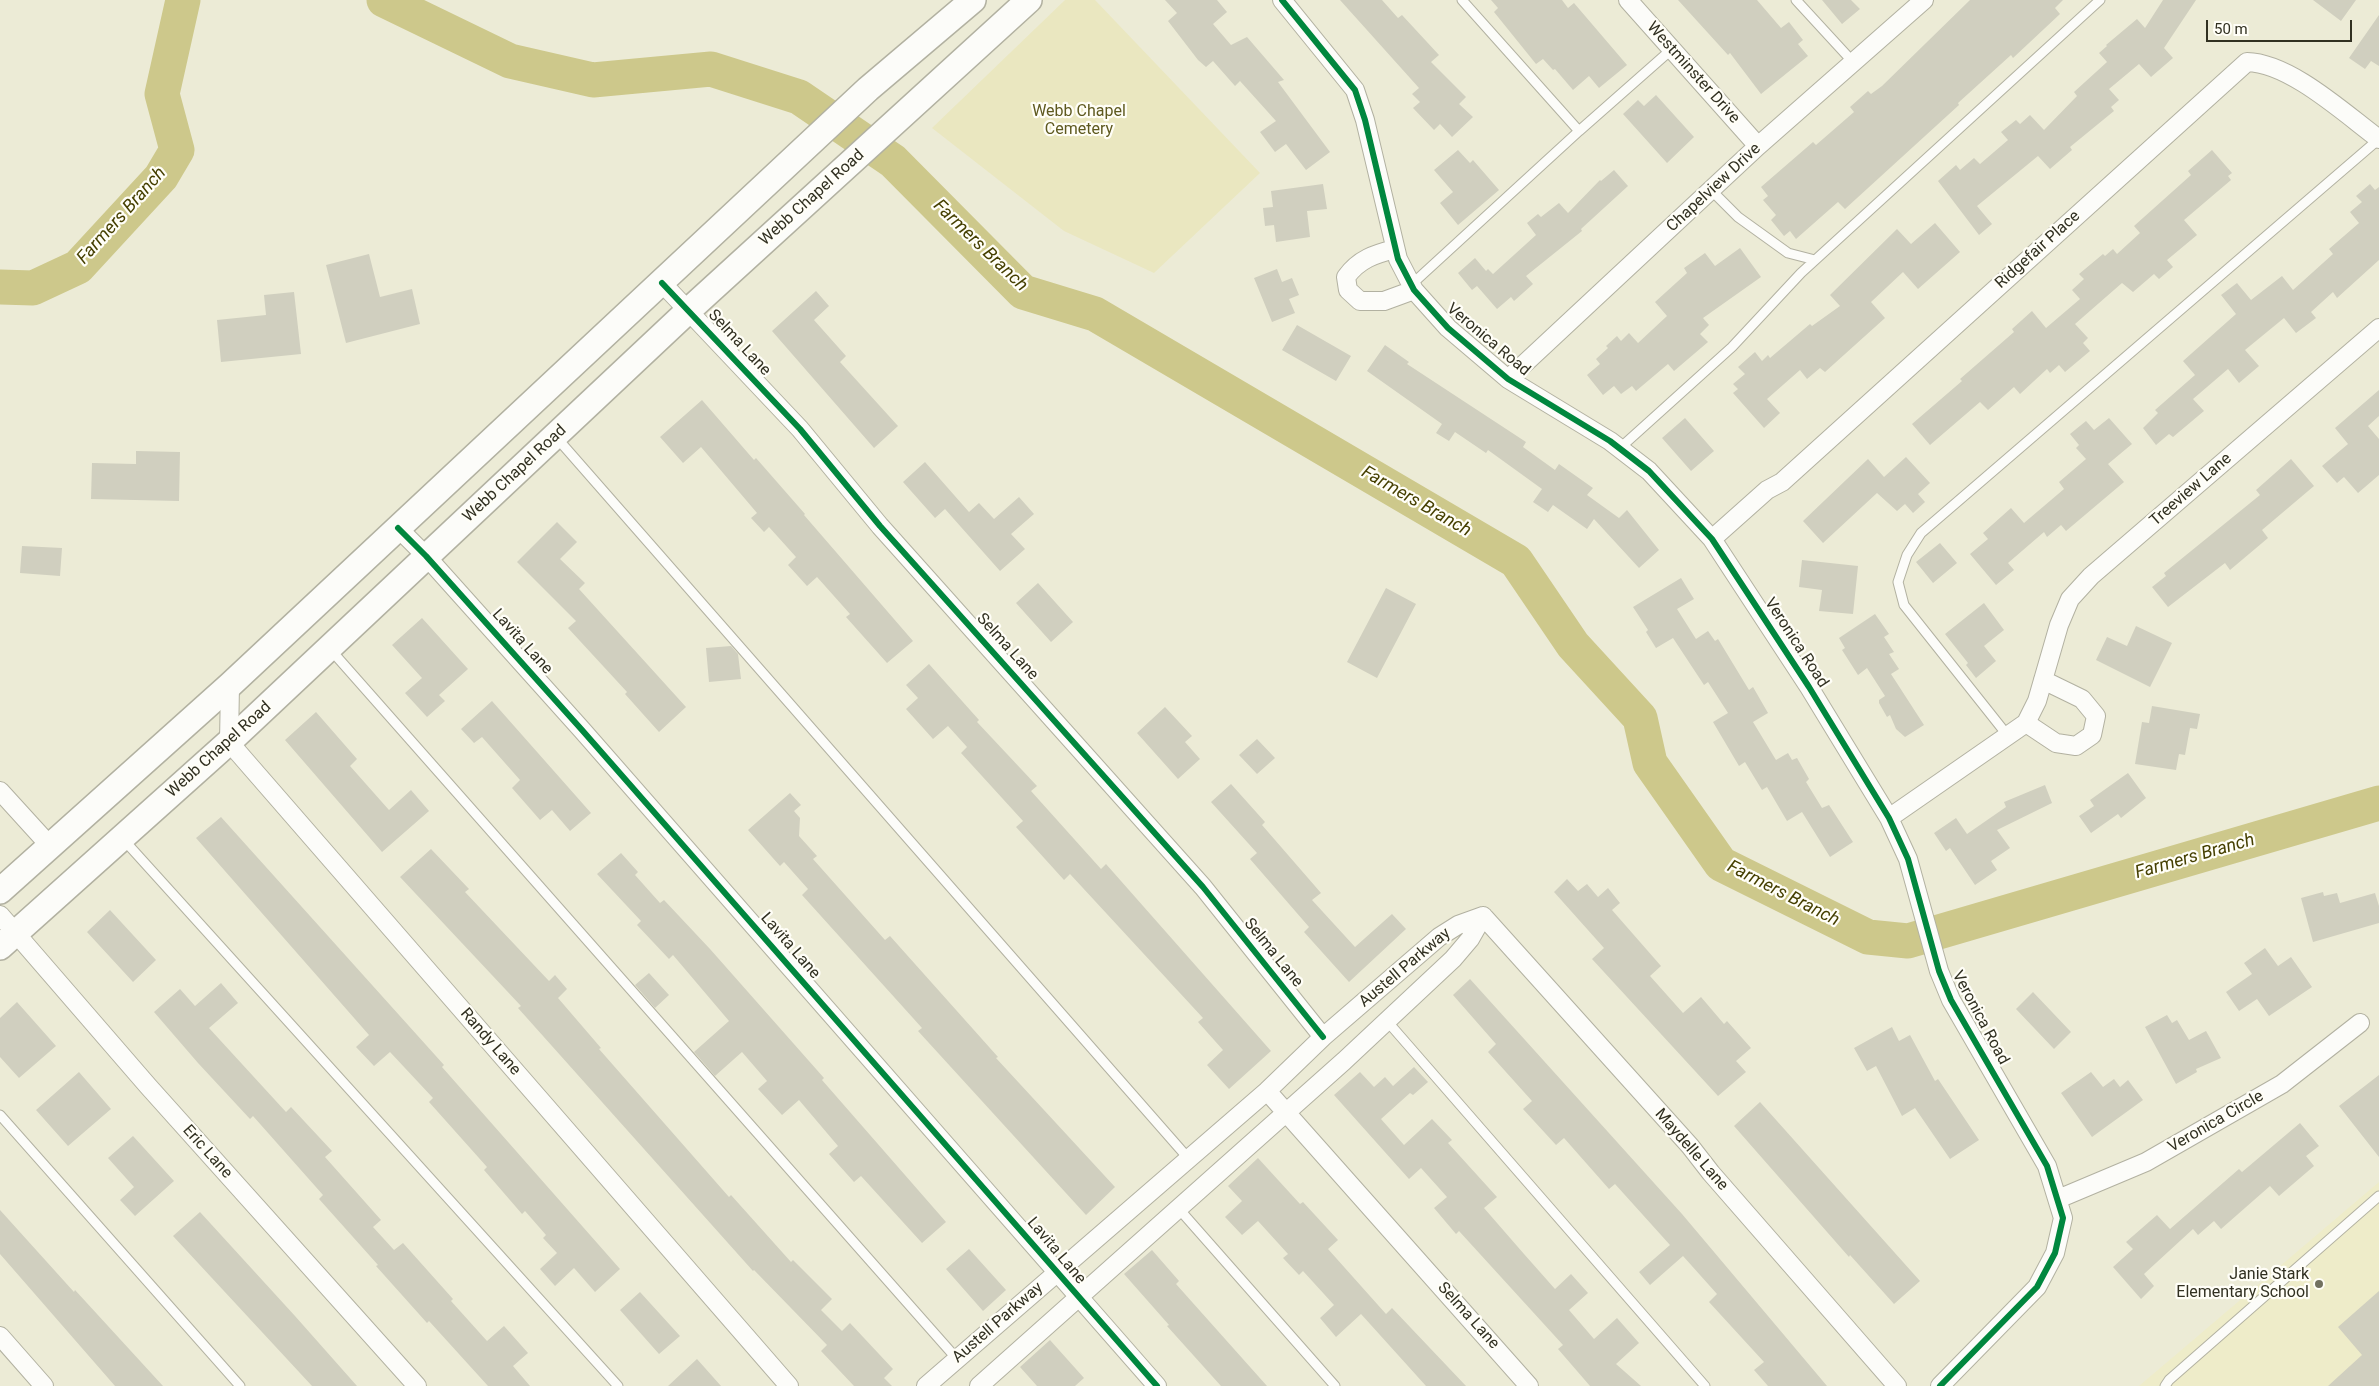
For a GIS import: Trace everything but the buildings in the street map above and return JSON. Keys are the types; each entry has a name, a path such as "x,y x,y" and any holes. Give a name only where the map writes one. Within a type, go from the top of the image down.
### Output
{"main road":[{"path":"0,891 230,685 868,89 973,0"},
{"name":"Webb Chapel Road","path":"5,931 121,838 229,742 689,310 1029,0"}],"street":[{"name":"Veronica Road","path":"1282,0 1355,90 1365,120 1395,249 1413,288 1448,328 1508,379 1620,448 1649,471 1712,539 1809,687 1889,818 1908,859 1934,955 1951,1000 2047,1166 2063,1218 2055,1253 2037,1287 1940,1386"},
{"name":"Westminster Drive","path":"1628,0 1758,146"},
{"name":"Chapelview Drive","path":"1508,379 1758,146 1924,0"},
{"name":"Ridgefair Place","path":"1712,539 1767,490 1782,482 2247,62 2262,63 2286,72 2379,139"},
{"path":"1395,249 1373,255 1354,266 1346,277 1348,290 1360,301 1384,301 1413,288"},
{"name":"Selma Lane","path":"662,283 800,430 880,526 1203,887 1323,1037"},
{"name":"Treeview Lane","path":"1889,818 2026,723 2037,701 2059,625 2070,599 2091,576 2379,328"},
{"name":"Lavita Lane","path":"398,528 426,556 1057,1271 1078,1299 1157,1386"},
{"path":"2026,723 2056,743 2076,746 2092,735 2096,716 2082,699 2043,680"},
{"path":"229,742 230,685"},
{"name":"Randy Lane","path":"229,742 790,1386"},
{"path":"0,791 51,847"},
{"name":"Austell Parkway","path":"926,1386 1267,1091 1323,1037 1439,937 1458,925 1483,916"},
{"name":"Austell Parkway","path":"979,1386 1387,1021 1453,959 1470,939 1483,916"},
{"name":"Maydelle Lane","path":"1483,916 1690,1146 1711,1173 1897,1386"},
{"name":"Eric Lane","path":"5,931 161,1100 417,1386"},
{"name":"Veronica Circle","path":"2058,1199 2146,1162 2282,1084 2360,1023"},
{"name":"Selma Lane","path":"1267,1091 1529,1386"},
{"path":"0,1336 44,1386"}],"lane":[{"path":"1462,0 1580,131"},
{"path":"1796,0 1853,62"},
{"path":"1620,448 1732,347 1815,260 2100,0"},
{"path":"1413,288 1580,131 1672,49"},
{"path":"2008,736 1904,605 1898,582 1907,555 1922,533 2379,139"},
{"path":"1711,190 1738,217 1788,253 1815,260"},
{"path":"555,436 1188,1158"},
{"path":"329,648 957,1359"},
{"path":"121,838 618,1386"},
{"path":"1387,1021 1705,1386"},
{"path":"0,1114 240,1386"},
{"path":"2165,1386 2169,1380 2379,1196"},
{"path":"1179,1209 1335,1386"}],"shaded area":[{"name":"Janie Stark Elementary School","path":"2379,1182 2379,1386 2139,1386"}],"green space":[{"name":"Webb Chapel Cemetery","path":"1065,0 1095,0 1260,173 1154,273 1064,231 932,128"}],"waterway":[{"name":"Farmers Branch","path":"0,287 33,288 78,267 161,177 177,150 162,94 183,0"},
{"name":"Farmers Branch","path":"384,0 510,61 593,80 711,69 799,97 893,161 1023,292 1095,314 1516,561 1573,645 1640,718 1650,763 1721,864 1868,937 1908,941 2379,803"}],"cycle path":[{"path":"1282,0 1355,90 1365,120 1398,259 1414,290 1448,328 1508,379 1610,441 1649,471 1712,539 1809,687 1889,818 1908,859 1939,971 1951,1000 2047,1166 2063,1218 2055,1253 2037,1287 1940,1386"},
{"path":"662,283 800,429 880,526 1203,887 1323,1037"},
{"path":"398,528 426,556 582,730 1157,1386"}],"place":[{"name":"Janie Stark Elementary School","path":"2319,1284"}]}
